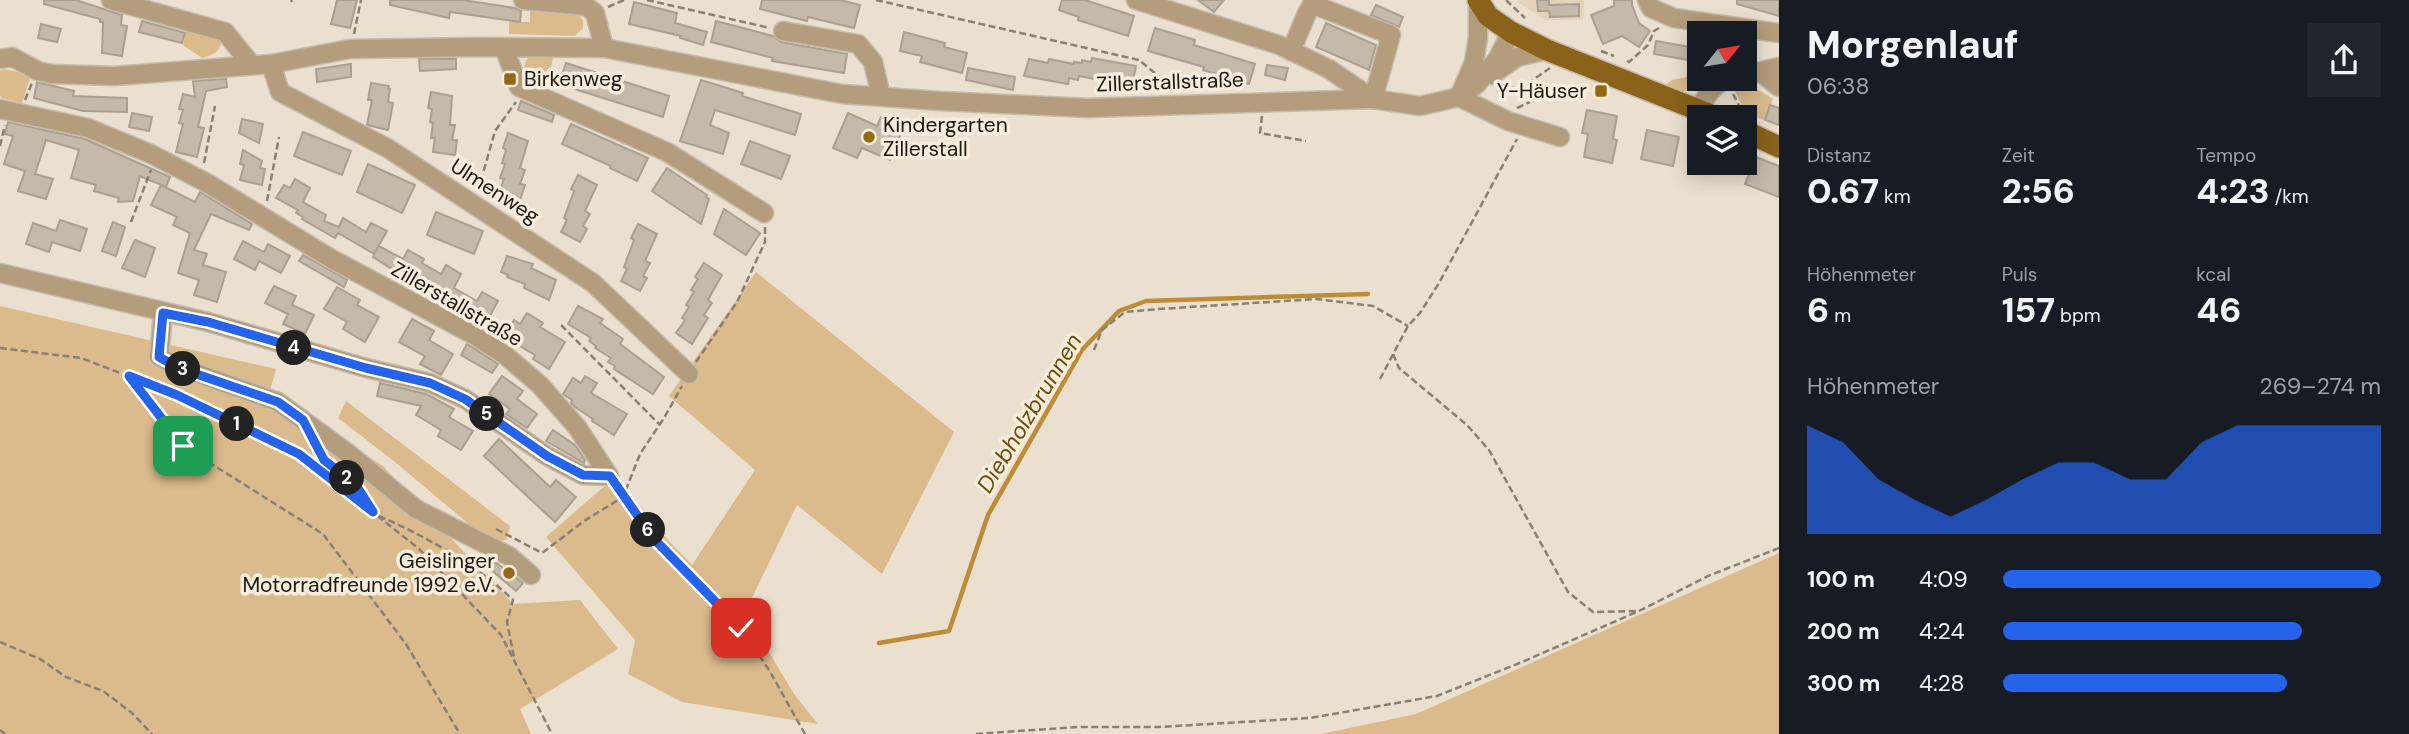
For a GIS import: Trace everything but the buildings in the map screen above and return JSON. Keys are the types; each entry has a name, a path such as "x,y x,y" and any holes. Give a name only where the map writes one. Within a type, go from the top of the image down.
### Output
{"main road":[{"path":"1478,0 1488,16 1549,59 1687,106"},
{"path":"1757,136 1779,147"}],"street":[{"path":"111,0 225,32 251,64"},
{"path":"523,0 586,6 595,13 604,48"},
{"path":"1136,0 1291,51 1329,68 1373,99 1391,35 1314,2 1291,51"},
{"path":"1474,62 1478,37 1478,0"},
{"path":"1647,0 1651,8 1674,18 1779,33"},
{"path":"783,31 858,44 873,62 881,96"},
{"path":"1511,32 1482,51 1474,62 1459,97 1508,121 1560,137"},
{"name":"Zillerstallstraße","path":"1477,84 1498,58 1511,32"},
{"path":"504,48 519,87 667,152 764,214"},
{"name":"Zillerstallstraße","path":"0,59 12,57 38,71 52,74 114,76 271,64 350,50 604,48 842,94 1088,108 1373,99 1420,106 1459,97 1517,57 1549,59"},
{"name":"Ulmenweg","path":"271,64 280,92 389,149 593,283 689,374"},
{"path":"1757,73 1779,66"},
{"path":"1757,76 1779,87"},
{"name":"Zillerstallstraße","path":"10,110 88,128 155,157 201,180 330,258 472,334 505,355 540,385 577,427 610,476"},
{"path":"0,273 208,322 366,368 430,383 465,399 547,456 583,475 610,476"},
{"path":"163,313 159,357 179,368 278,402 349,454 416,509 509,556 531,575"}],"path":[{"path":"350,50 361,0"},
{"path":"648,0 783,31"},
{"path":"876,0 1139,60 1193,104"},
{"path":"1629,62 1648,45 1654,31 1674,18"},
{"path":"1459,97 1524,86 1549,59"},
{"path":"0,146 10,110 38,71"},
{"path":"475,204 495,131 524,89"},
{"path":"1263,102 1261,133 1307,141"},
{"path":"1516,108 1530,102"},
{"path":"201,180 215,106"},
{"path":"1380,379 1408,326 1420,313 1438,283 1524,126"},
{"path":"264,218 279,137"},
{"path":"131,222 155,157"},
{"path":"496,529 542,553 583,521 623,497 640,454 737,302 765,242 764,214"},
{"path":"1094,350 1102,330 1125,312 1159,309 1315,299 1373,306 1408,326"},
{"path":"561,325 660,425"},
{"path":"0,349 81,358 177,395 299,454 418,548 501,635 552,734"},
{"path":"1393,354 1399,368 1467,425 1489,450 1568,592 1593,612 1639,611"},
{"path":"129,376 183,446 323,534 406,644 460,734"},
{"path":"319,451 324,460 356,485 373,512 411,530 478,570 513,600 507,622 514,661"},
{"path":"610,476 653,538 741,628 769,670 805,734"},
{"path":"976,734 1077,727 1158,727 1310,718 1437,696 1522,662 1639,611 1708,576 1779,548"},
{"path":"0,642 40,659 65,677 103,691 132,713 152,734"},
{"path":"0,730 5,734"}],"shaded area":[{"path":"1519,0 1584,0 1583,20 1545,20 1519,3"},
{"path":"530,5 577,12 583,21 583,28 575,36 509,34 509,22 530,22"},
{"path":"186,30 221,39 220,47 213,54 202,58 183,45"},
{"path":"530,54 554,54 547,84 530,79 524,71"},
{"path":"3,69 30,78 22,103 0,96 0,71"},
{"path":"1687,77 1687,91 1665,85 1672,80"},
{"path":"1757,89 1773,99 1765,120 1757,117 1757,105 1742,105 1735,91"},
{"path":"756,272 954,432 882,574 797,505 745,612 794,694 818,724 682,702 628,674 635,640 546,537 608,483 639,510 692,565 755,470 669,396"},
{"path":"0,306 276,369 270,391 383,466 513,604 580,600 618,649 520,709 531,734 0,734"},
{"path":"346,401 510,526 506,540 490,542 338,418"},
{"path":"1779,553 1779,734 1321,734 1416,714"}],"waterway":[{"name":"Diebholzbrunnen","path":"879,643 949,631 988,515 1082,350 1119,311 1146,301 1368,294"}],"place":[{"name":"Birkenweg","path":"510,79"},
{"name":"Y-Häuser","path":"1601,91"},
{"name":"Kindergarten Zillerstall","path":"869,137"},
{"name":"Geislinger Motorradfreunde 1992 e.V.","path":"509,573"}],"route":[{"path":"183,446 129,376 177,395 299,454 373,512 356,485 324,460 303,420 278,402 179,368 159,357 163,313 208,322 366,368 430,383 465,399 547,456 583,475 610,476 653,538 741,628"}]}
